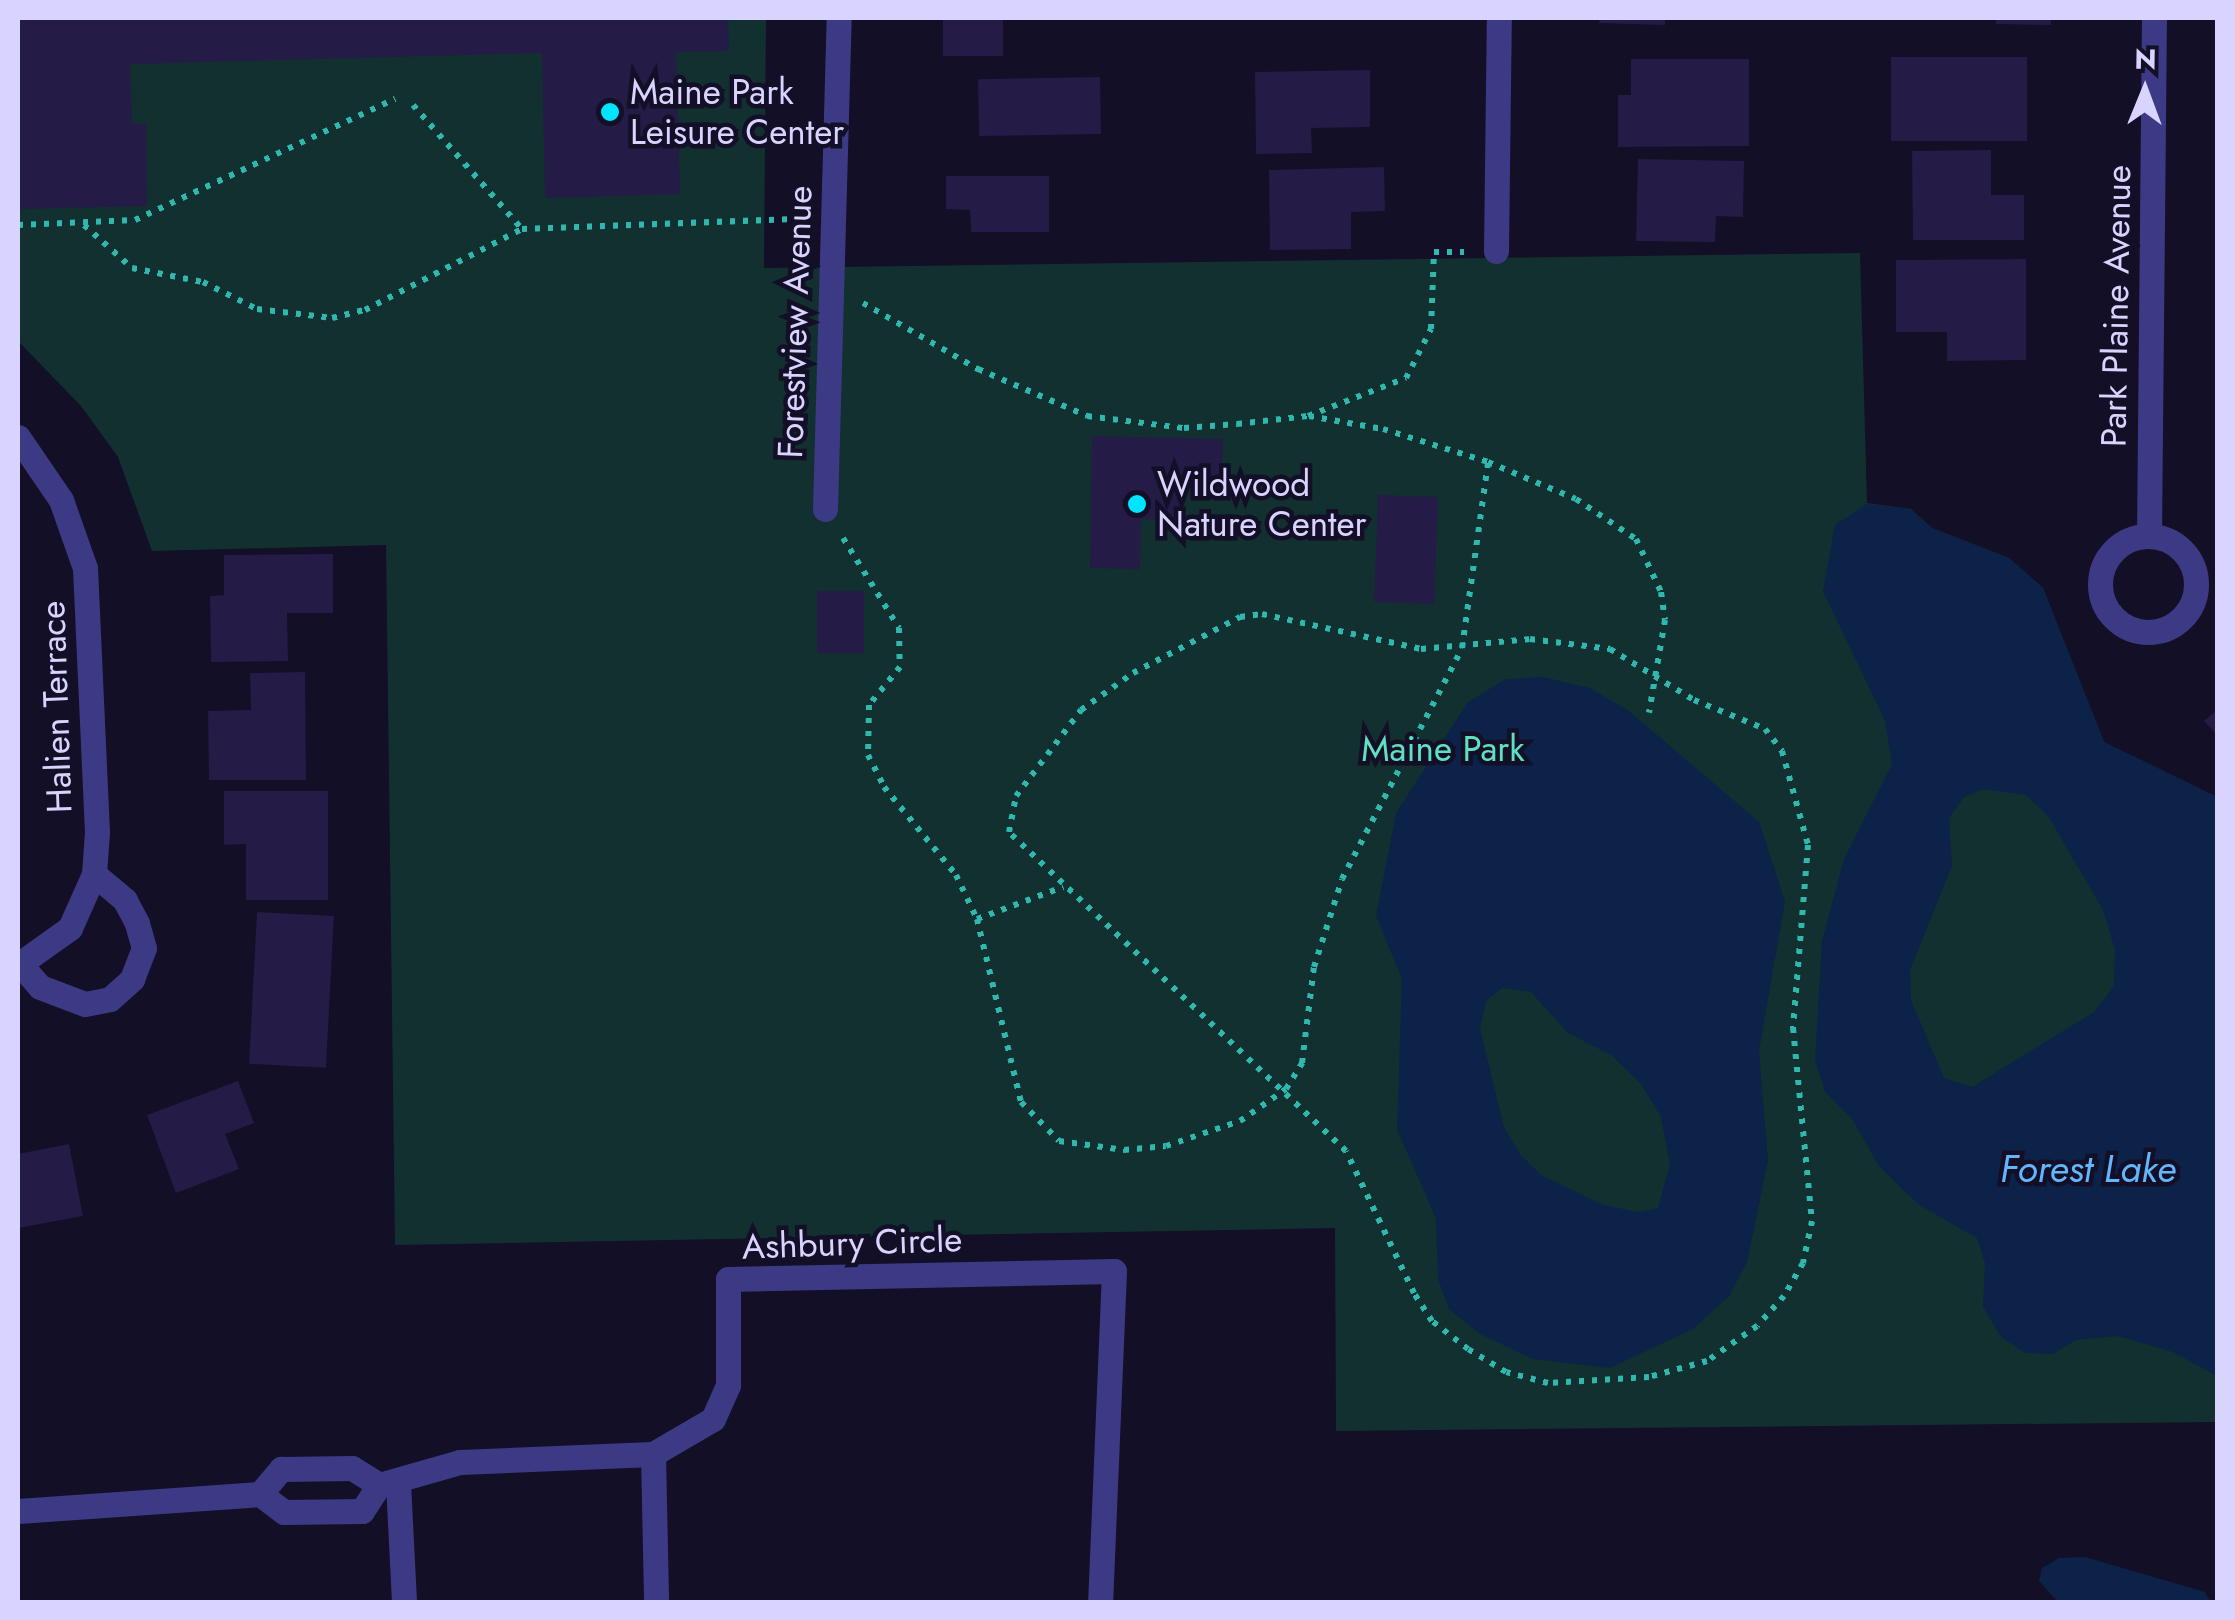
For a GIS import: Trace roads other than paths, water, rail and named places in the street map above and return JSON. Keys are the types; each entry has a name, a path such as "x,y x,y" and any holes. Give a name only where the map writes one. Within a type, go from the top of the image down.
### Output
{"street":[{"name":"Forestview Avenue","path":"825,509 838,18"},
{"path":"1496,251 1499,18"},
{"name":"Park Plaine Avenue","path":"2149,535 2154,18"},
{"name":"Halien Terrace","path":"18,436 61,500 85,568 93,642 94,874 70,928 19,964"},
{"path":"19,964 40,987 85,1004 110,999 132,979 144,948 136,923 124,900 94,874"},
{"name":"Ashbury Circle","path":"260,1494 284,1512 362,1511 389,1484 460,1462 654,1454 712,1419 728,1385 728,1278 1114,1271 1100,1602"},
{"path":"654,1454 656,1602"},
{"path":"18,1511 260,1494 281,1470 352,1468 389,1484 404,1602"}],"water":[{"name":"Forest Lake","path":"1867,504 1911,509 1932,528 2009,558 2043,588 2104,742 2217,797 2217,1376 2173,1352 2118,1336 2076,1340 2053,1354 2025,1353 2001,1337 1983,1307 1985,1263 1977,1238 1919,1205 1879,1166 1852,1119 1825,1092 1815,1060 1822,941 1844,859 1892,764 1885,721 1823,591 1835,525","holes":["1983,789 2026,795 2048,816 2103,910 2115,950 2114,986 2094,1012 1972,1087 1944,1078 1911,1000 1910,970 1952,866 1949,818 1964,797"]},
{"path":"1543,677 1590,688 1629,711 1759,822 1785,901 1759,1051 1768,1161 1747,1262 1729,1296 1693,1329 1610,1368 1533,1359 1480,1334 1449,1309 1438,1279 1436,1219 1397,1129 1402,979 1376,916 1396,813 1468,702 1506,679","holes":["1502,988 1531,992 1568,1033 1611,1055 1641,1084 1661,1117 1670,1165 1658,1208 1638,1212 1603,1205 1541,1175 1520,1154 1504,1127 1480,1029 1486,1001"]},
{"path":"2085,1557 2205,1592 2211,1602 2058,1602 2039,1581 2042,1568 2059,1558"}],"place":[{"name":"Maine Park Leisure Center","path":"610,112"},
{"name":"Wildwood Nature Center","path":"1137,504"}],"park label":[{"name":"Maine Park","path":"1443,749"}]}
